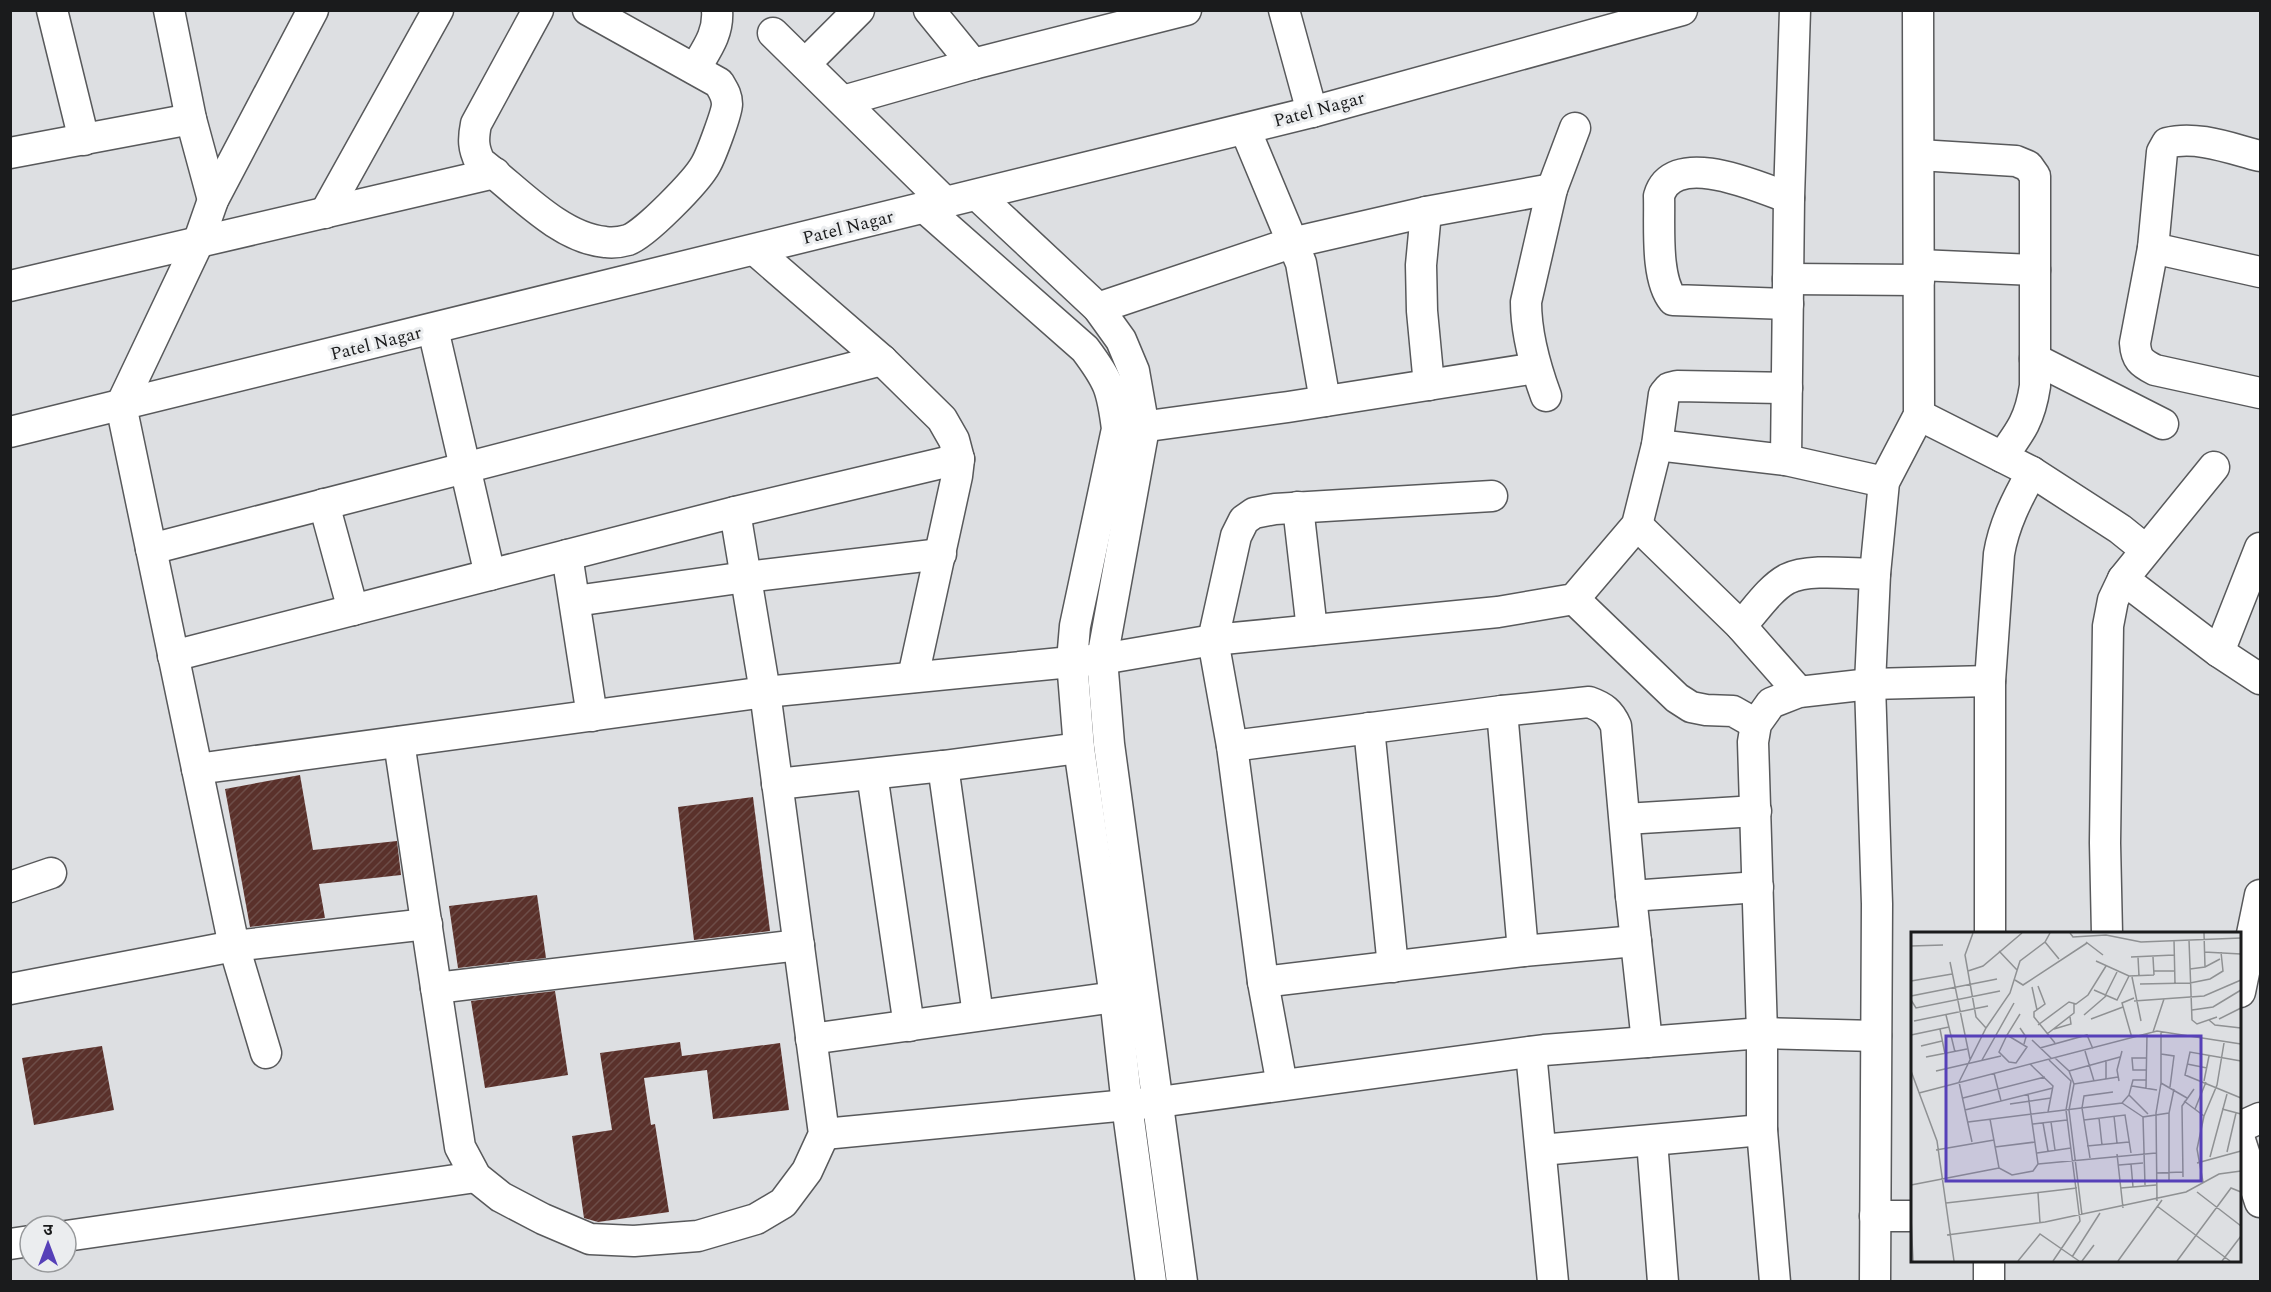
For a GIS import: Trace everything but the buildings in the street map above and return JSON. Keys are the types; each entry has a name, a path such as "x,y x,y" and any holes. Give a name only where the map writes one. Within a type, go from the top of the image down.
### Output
{"street":[{"path":"52,10 84,140"},
{"path":"169,10 190,118 213,200"},
{"path":"266,1053 234,946 121,405 198,243 213,200 313,10"},
{"path":"325,213 438,10"},
{"path":"537,10 476,124 473,139 474,150 480,162 564,230 589,240 608,243 629,239 647,227 690,184 706,165 727,106 725,93 719,83 606,15"},
{"path":"695,69 715,35 717,10"},
{"path":"805,64 859,10"},
{"path":"929,10 973,64"},
{"path":"843,101 973,64 1186,10"},
{"path":"1284,10 1312,112"},
{"path":"1786,460 1789,198 1795,10"},
{"path":"1875,1281 1877,904 1870,684 1875,574 1884,482 1920,415 1918,10"},
{"name":"Patel Nagar","path":"10,432 1245,129 1665,13"},
{"path":"772,33 843,101 936,206 1085,349 1103,374 1130,428 1075,626 1072,662 1079,748 1115,997 1126,1105 1151,1281"},
{"path":"10,153 190,118"},
{"path":"1546,396 1536,368 1526,320 1526,302 1552,189 1575,128"},
{"path":"1245,129 1301,263 1325,401"},
{"path":"2260,156 2202,142 2177,140 2167,143 2162,152 2153,248 2134,343 2141,363 2155,370 2260,393"},
{"path":"1919,155 2016,161 2028,166 2035,176 2035,359 2032,405 2025,426 2002,457"},
{"path":"10,286 495,173"},
{"path":"1789,198 1728,176 1694,173 1674,176 1662,185 1659,196 1662,272 1667,293 1673,300 1788,292 1919,273 2035,270"},
{"path":"1098,308 1291,243 1426,212 1552,189"},
{"path":"977,195 1098,308 1121,340 1134,371 1130,428 1102,658 1112,767 1182,1281"},
{"path":"1426,212 1421,265 1422,311 1429,385"},
{"path":"618,241 632,280"},
{"path":"2153,248 2260,272"},
{"path":"755,250 882,360 942,419 954,440 959,459 957,476 913,677"},
{"path":"433,329 490,574"},
{"path":"2035,359 2163,424"},
{"path":"151,549 882,360"},
{"path":"1130,428 1536,368"},
{"path":"197,769 765,692 1072,662 1213,640 1498,612 1574,599 1637,525 1657,445 1664,394 1669,388 1677,386 1787,388"},
{"path":"1920,415 2032,472 2120,529 2146,550"},
{"path":"1657,445 1786,460 1884,482"},
{"path":"174,656 735,512 959,459"},
{"path":"2107,932 2104,843 2108,626 2113,600 2123,579 2214,467"},
{"path":"1990,932 1990,681 1998,554 2009,514 2032,472"},
{"path":"1282,1085 1263,982 1232,746 1213,640 1236,536 1244,520 1254,513 1298,507 1492,496"},
{"path":"324,504 353,610"},
{"path":"1298,507 1312,630"},
{"path":"399,742 460,1147 476,1177 501,1197 543,1219 590,1239 634,1240 698,1236 756,1219 783,1203 807,1171 824,1134 765,692 735,512"},
{"path":"1637,525 1742,626 1799,692"},
{"path":"2219,652 2260,548"},
{"path":"574,601 746,577 940,554"},
{"path":"567,555 592,716"},
{"path":"1742,626 1787,579 1822,574 1875,574"},
{"path":"2123,579 2219,652 2260,679"},
{"path":"1574,599 1677,698 1692,707 1733,711 1756,724"},
{"path":"1775,1281 1762,1130 1762,1033 1753,742 1756,724 1771,703 1799,692 1870,684 1990,681"},
{"path":"1232,746 1502,711 1589,702 1601,706 1610,713 1616,726 1647,1042"},
{"path":"1502,711 1522,951"},
{"path":"1369,728 1393,967"},
{"path":"777,784 1079,748"},
{"path":"943,766 978,1015"},
{"path":"872,774 909,1026"},
{"path":"1624,819 1756,811"},
{"path":"10,887 51,873"},
{"path":"1631,896 1758,887"},
{"path":"2241,987 2260,895"},
{"path":"10,989 234,946 427,924"},
{"path":"1263,982 1522,951 1636,941"},
{"path":"436,988 799,945"},
{"path":"811,1039 1115,997"},
{"path":"824,1134 1159,1102 1530,1052 1762,1033 1876,1036"},
{"path":"1530,1052 1553,1281"},
{"path":"2241,1127 2260,1118"},
{"path":"1541,1150 1762,1130"},
{"path":"1652,1141 1663,1281"},
{"path":"2241,1143 2260,1202"},
{"path":"78,1234 476,1177"},
{"path":"1875,1216 1911,1216"},
{"path":"1989,1262 1989,1281"}]}
